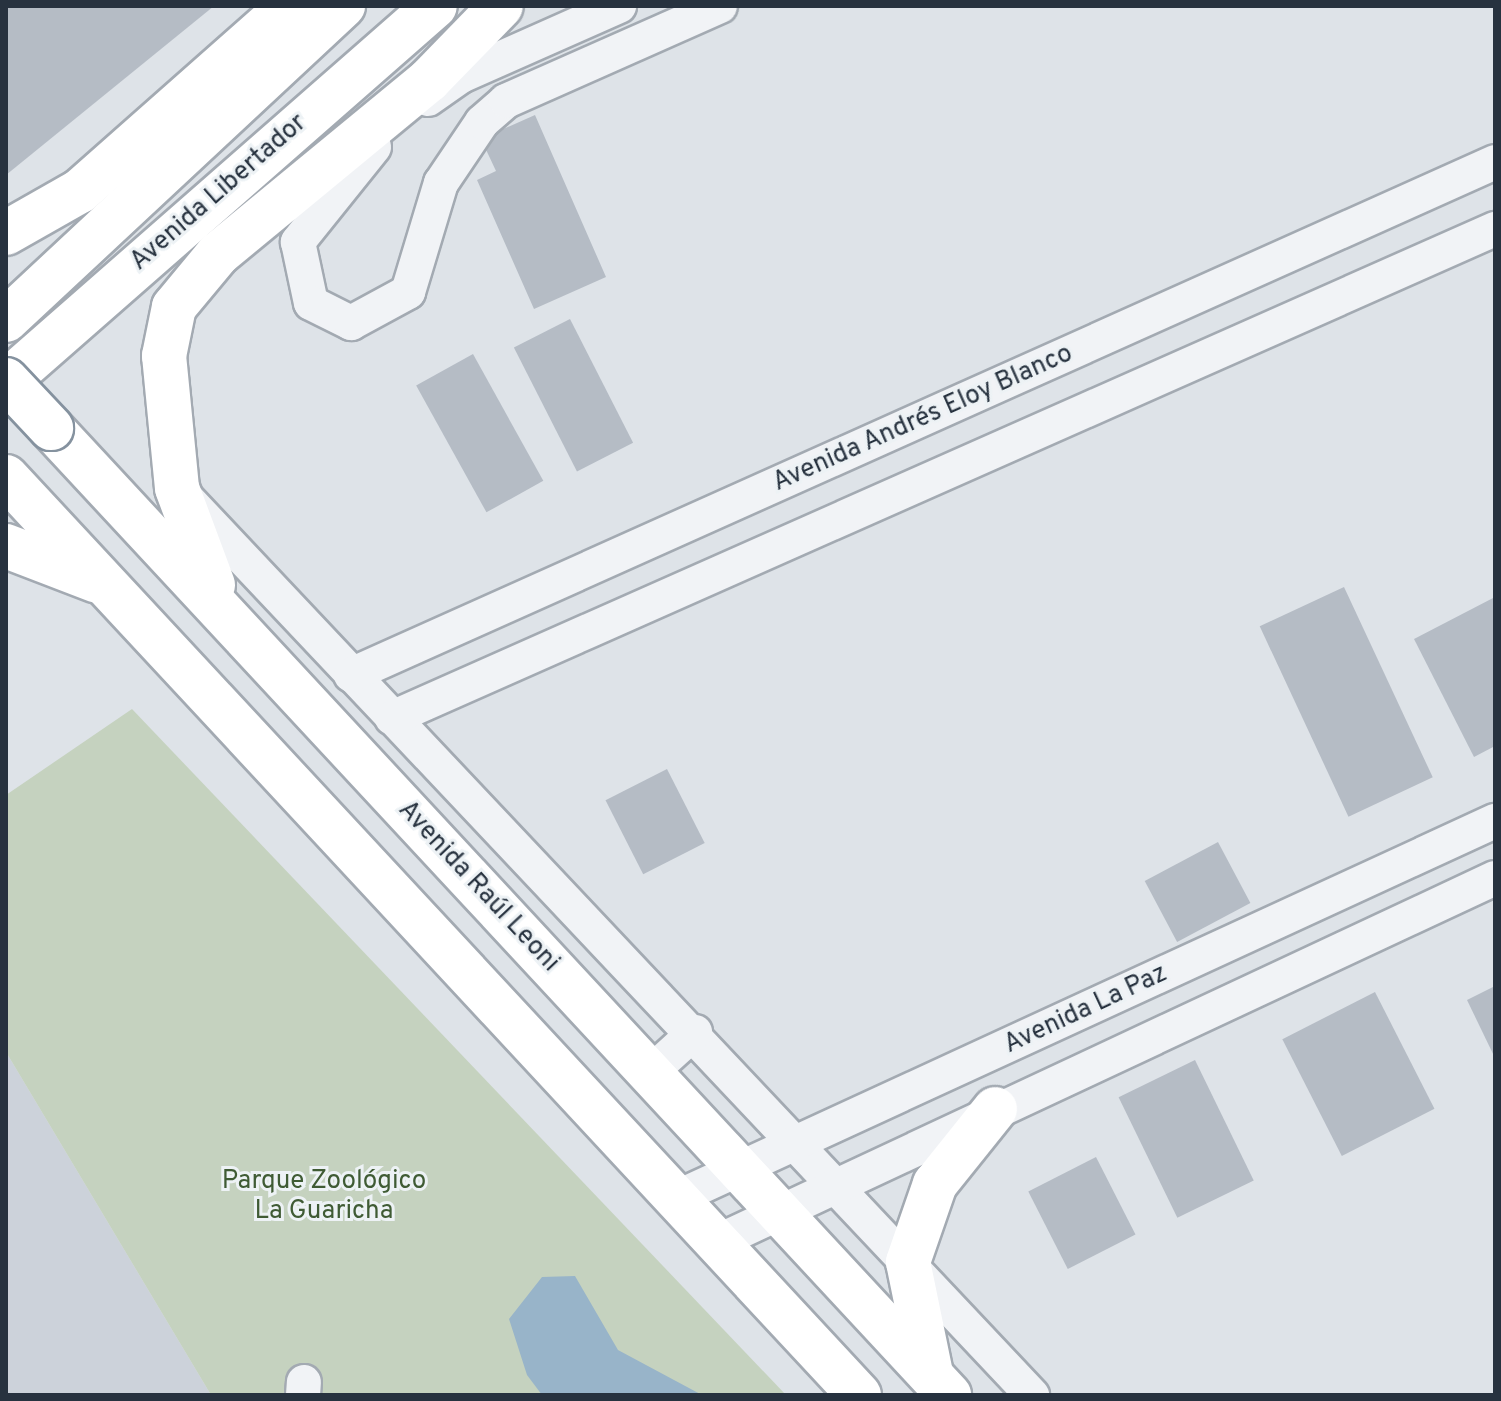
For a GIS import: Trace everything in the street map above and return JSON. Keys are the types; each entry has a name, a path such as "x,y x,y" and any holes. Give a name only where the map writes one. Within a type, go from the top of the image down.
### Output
{"highway":[{"path":"6,233 80,191 289,6"},
{"name":"Avenida Libertador","path":"6,320 343,6"},
{"name":"Avenida Libertador","path":"6,381 435,6"},
{"path":"235,626 195,553 177,488 164,356 174,307 218,254 429,80 501,6"},
{"name":"Avenida Raúl Leoni","path":"6,381 941,1387"},
{"path":"6,477 859,1395"},
{"path":"6,546 107,585"},
{"path":"941,1387 911,1305 908,1262 935,1184 995,1109"}],"street":[{"path":"619,6 434,95 403,116 331,192 298,242 311,303 351,323 408,292 456,155 506,101 720,6"},
{"path":"434,95 456,155"},
{"name":"Avenida Andrés Eloy Blanco","path":"351,675 1495,162"},
{"path":"392,718 1495,229"},
{"name":"Avenida Raúl Leoni","path":"177,488 351,675 695,1032 1032,1395"},
{"name":"Avenida La Paz","path":"676,1198 1495,821"},
{"name":"Avenida La Paz","path":"717,1242 995,1109 1495,878"},
{"path":"650,1073 695,1032"}],"shaded area":[{"path":"6,1052 211,1395 6,1395"}],"green space":[{"name":"Parque Zoológico La Guaricha","path":"132,709 786,1395 211,1395 6,1052 6,795"}],"water":[{"path":"575,1276 618,1350 702,1395 542,1395 527,1375 509,1319 542,1277"}],"building":[{"path":"6,6 214,6 6,175"},
{"path":"535,115 606,277 534,309 477,180 496,171 481,139"},
{"path":"570,319 633,443 577,471 514,348"},
{"path":"473,354 543,481 486,512 416,386"},
{"path":"1344,587 1433,777 1348,817 1260,626"},
{"path":"1495,597 1495,746 1474,757 1414,639"},
{"path":"667,769 705,843 643,874 606,800"},
{"path":"1218,842 1250,903 1177,942 1145,881"},
{"path":"1495,986 1495,1058 1467,1000"},
{"path":"1375,992 1434,1109 1342,1156 1282,1039"},
{"path":"1195,1060 1254,1180 1177,1218 1119,1097"},
{"path":"1096,1157 1135,1235 1068,1269 1028,1192"}]}
